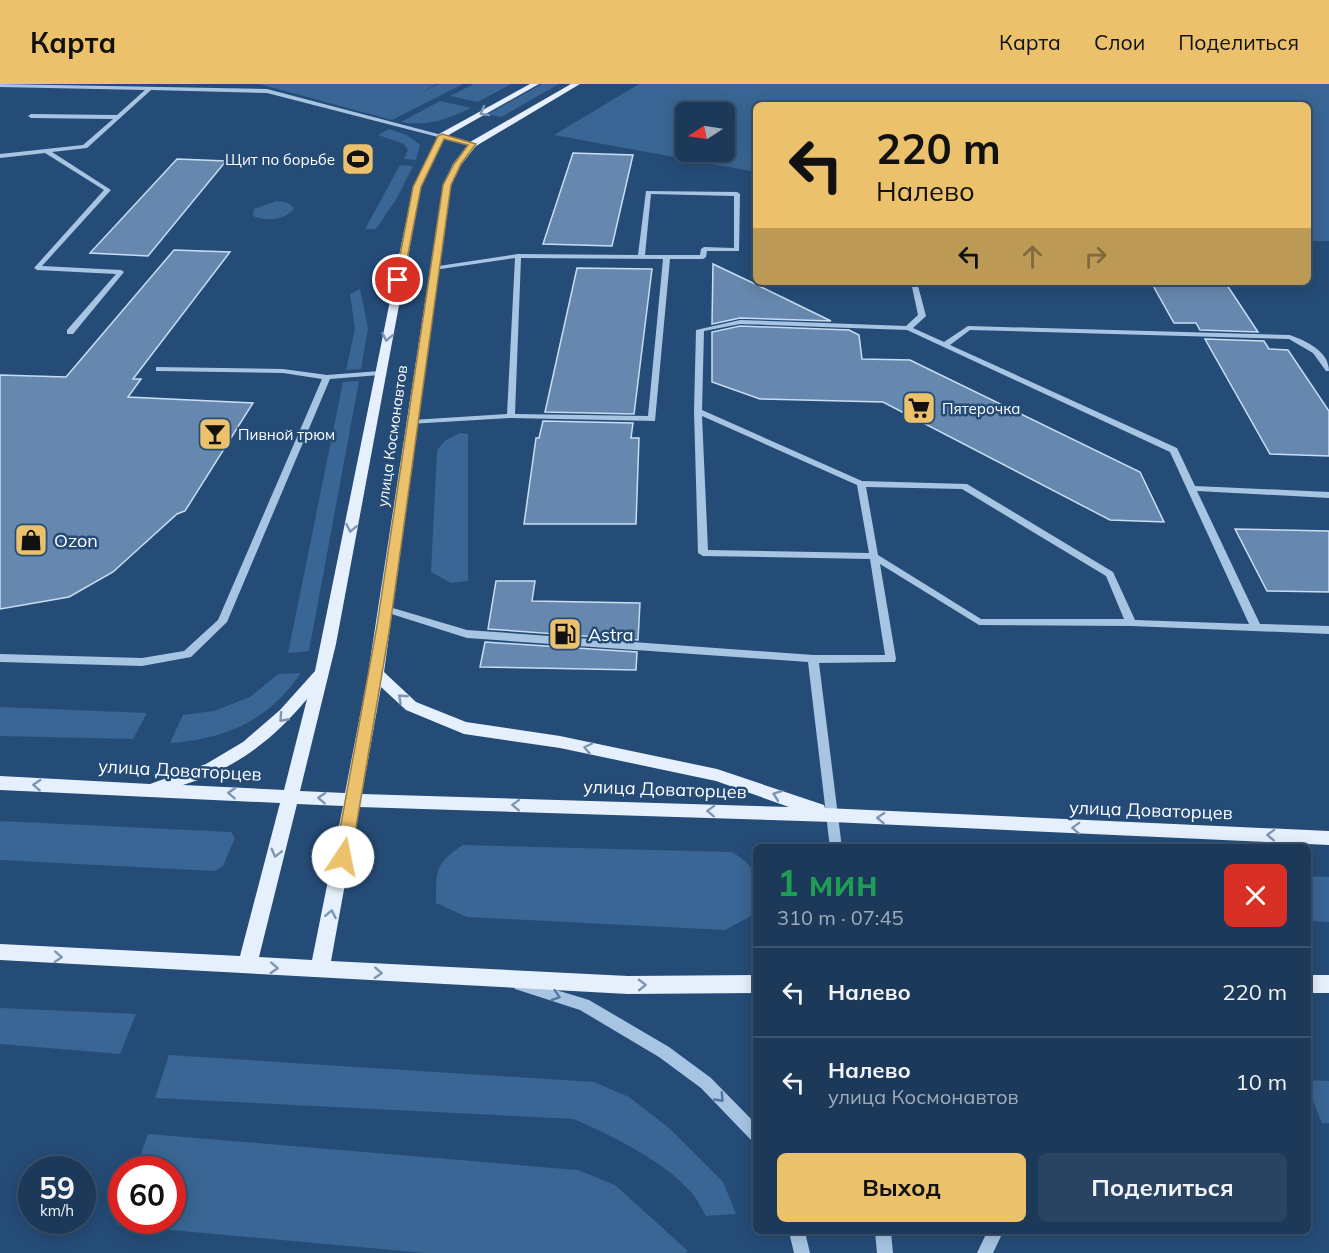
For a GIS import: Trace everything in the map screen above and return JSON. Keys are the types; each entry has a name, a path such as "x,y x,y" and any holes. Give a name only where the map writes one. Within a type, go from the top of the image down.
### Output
{"main road":[{"path":"442,136 535,84"},
{"name":"улица Космонавтов","path":"320,970 376,674 447,185 457,164 473,144 576,84"},
{"name":"улица Космонавтов","path":"247,966 329,644 417,187 442,136"},
{"path":"148,790 217,766 249,747 278,724 321,673"},
{"path":"376,674 411,706 464,728 560,742 717,775 832,815"},
{"name":"улица Доваторцев","path":"0,783 353,800 832,815 1329,838"},
{"path":"0,952 628,985 753,984"},
{"path":"1311,984 1329,984"}],"street":[{"path":"0,85 267,91 473,144"},
{"path":"0,156 85,147 150,88"},
{"path":"31,116 117,117"},
{"path":"46,151 108,190 37,268 121,272 69,332"},
{"path":"434,268 518,256 641,257 703,257 704,249 737,250 737,194 648,192 641,257"},
{"path":"511,416 518,256"},
{"path":"412,422 511,416 652,419 667,257"},
{"path":"908,328 922,316 915,285"},
{"path":"1256,627 1174,450 908,328 740,322 700,330 698,411 703,553 874,556 979,622 1131,623 1329,630"},
{"path":"945,345 968,328 1290,337 1316,351 1329,369"},
{"path":"159,369 283,370 327,378 380,373"},
{"path":"0,658 142,662 187,654 222,622 327,378"},
{"path":"698,411 861,484 964,486 1110,574 1131,623"},
{"path":"386,609 467,634 813,659 891,659 861,484"},
{"path":"1191,488 1329,495"},
{"path":"813,659 836,844"},
{"path":"500,979 584,1005 664,1052 706,1083 753,1132"},
{"path":"797,1234 802,1253"},
{"path":"883,1234 885,1253"},
{"path":"985,1253 994,1234"}],"shaded area":[{"path":"259,84 437,84 416,95 439,84 463,84 392,120"},
{"path":"474,84 511,84 478,102 450,96"},
{"path":"542,84 559,84 501,117 488,114"},
{"path":"639,84 1329,84 1329,241 1311,241 1311,102 753,102 753,171 701,162 735,162 735,102 675,102 675,157 554,135"},
{"path":"440,101 471,108 437,121 401,122"},
{"path":"389,129 407,135 420,145 416,160 404,159 408,150 404,144 378,135"},
{"path":"400,165 413,166 397,198 376,229 365,229"},
{"path":"277,201 288,203 294,208 281,218 263,219 253,216 254,209"},
{"path":"360,289 368,328 361,369 346,370 355,329 350,294"},
{"path":"359,381 309,651 288,653 343,382"},
{"path":"460,433 468,434 468,581 451,583 431,572 437,450 446,440"},
{"path":"301,673 274,704 244,725 209,737 170,743 183,715 214,711 250,697 278,674"},
{"path":"0,707 147,713 133,739 0,736"},
{"path":"0,821 231,832 235,838 223,866 215,871 0,860"},
{"path":"463,845 732,852 753,870 753,915 725,930 467,917 436,903 439,869 454,851"},
{"path":"1311,876 1329,877 1329,922 1311,921"},
{"path":"0,1008 136,1014 120,1054 0,1044"},
{"path":"169,1055 594,1082 629,1097 669,1128 723,1182 736,1214 706,1216 693,1194 666,1169 621,1141 574,1119 155,1098"},
{"path":"1311,1080 1329,1081 1329,1123 1322,1123 1311,1096"},
{"path":"148,1134 578,1170 615,1185 688,1251 686,1253 425,1253 186,1231 186,1156 140,1156"}],"building":[{"path":"573,153 633,155 612,246 543,244"},
{"path":"177,159 226,161 148,256 90,253"},
{"path":"174,250 230,252 133,379 141,379 128,397 253,403 185,511 177,514 113,572 69,597 0,609 0,375 66,377"},
{"path":"713,264 831,321 740,318 712,324"},
{"path":"577,268 652,269 634,414 545,412"},
{"path":"1153,285 1227,285 1258,332 1200,330 1196,323 1174,323"},
{"path":"740,326 849,330 859,335 862,359 910,360 1140,472 1164,522 1110,520 883,402 760,399 712,382 712,332"},
{"path":"1205,339 1264,341 1269,349 1288,350 1329,411 1329,456 1270,454"},
{"path":"543,421 633,423 631,438 639,438 636,524 524,524 536,438 539,438"},
{"path":"1235,529 1329,531 1329,592 1267,591"},
{"path":"496,581 535,581 532,601 640,603 638,640 488,629"},
{"path":"485,642 637,652 636,670 480,667"}],"place":[{"name":"Щит по борьбе","path":"358,159"},
{"name":"Пятерочка","path":"919,408"},
{"name":"Пивной трюм","path":"215,434"},
{"name":"Ozon","path":"31,540"},
{"name":"Astra","path":"565,634"}],"route":[{"path":"343,857 384,626 447,185 457,164 473,144 442,136 417,187 398,280"}]}
